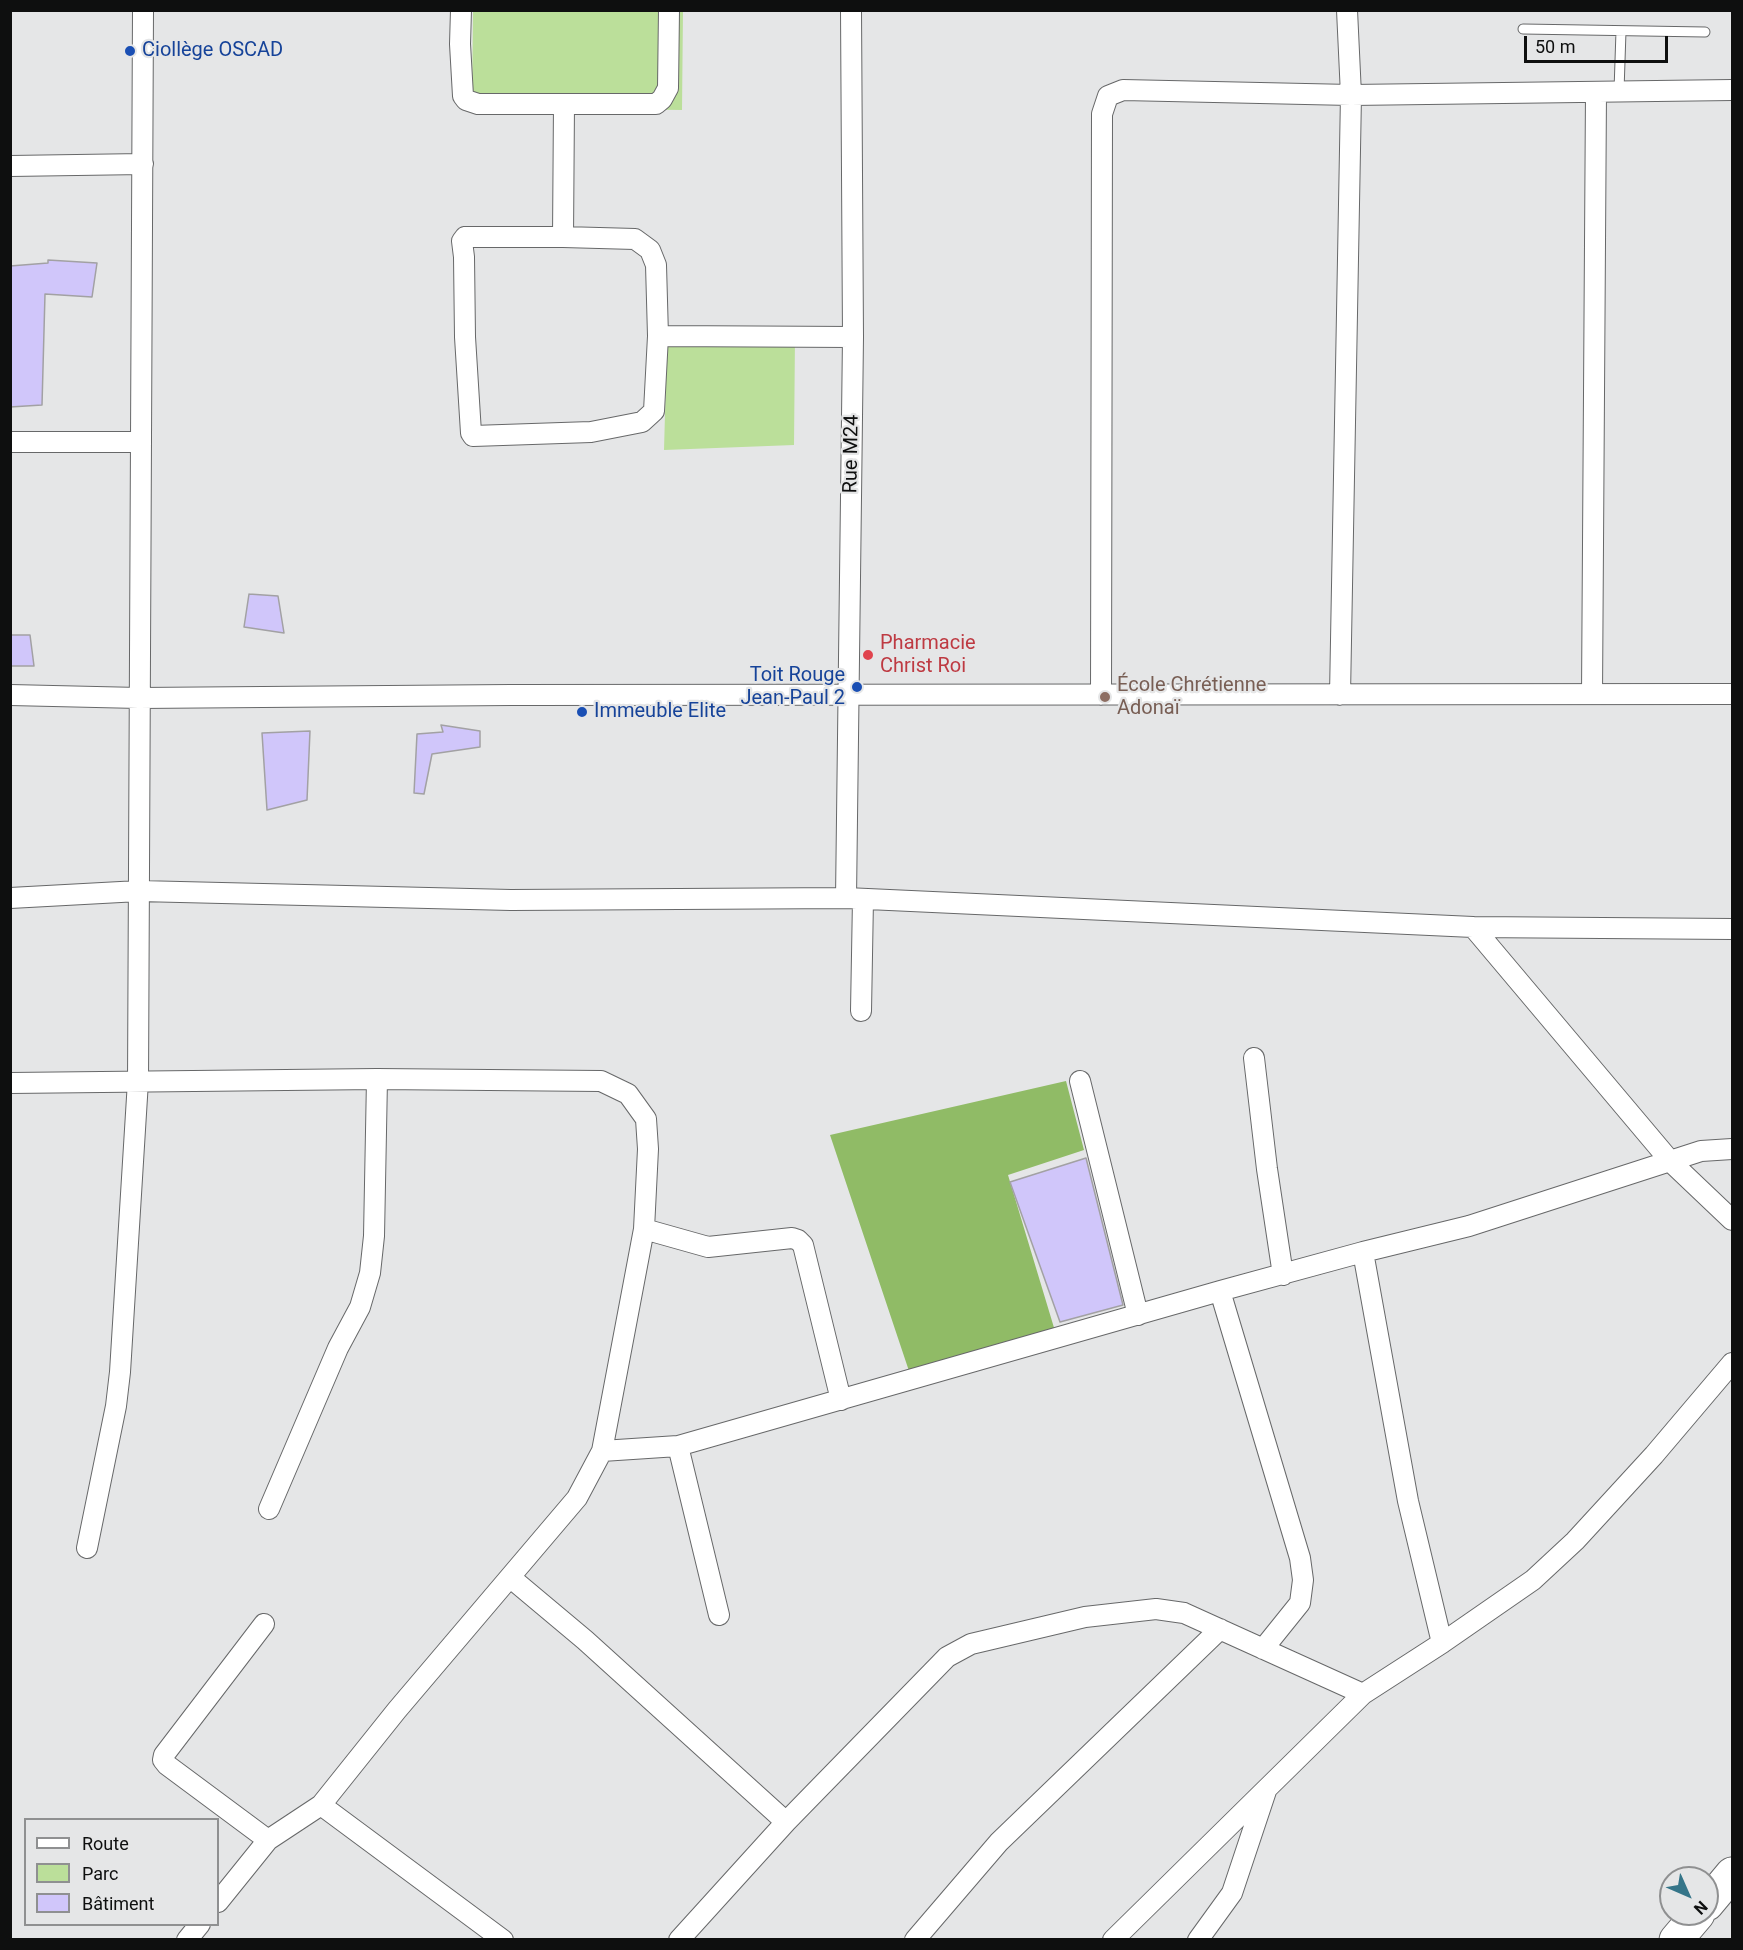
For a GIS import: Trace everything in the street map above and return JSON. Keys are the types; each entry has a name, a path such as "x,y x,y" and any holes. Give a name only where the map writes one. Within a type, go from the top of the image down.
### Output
{"highway":[{"path":"1719,1890 1732,1874"},
{"path":"1676,1940 1688,1926"}],"street":[{"path":"87,1548 116,1406 120,1372 138,1081 143,10"},
{"path":"461,10 463,96 466,100 478,104 656,104 668,88 669,10"},
{"name":"Rue M24","path":"851,10 853,337 850,695 854,898 861,1011"},
{"path":"1340,694 1351,95 1347,10"},
{"path":"1101,695 1102,114 1108,96 1123,90 1351,95 1732,90"},
{"path":"1592,694 1596,92"},
{"path":"563,237 564,104"},
{"path":"10,166 143,164"},
{"path":"563,237 635,239 650,250 656,265 658,336 654,411 642,422 591,432 473,436 470,424 465,337 463,238 563,237"},
{"path":"658,336 853,337"},
{"path":"10,442 141,442"},
{"path":"10,695 139,698 1732,694"},
{"path":"10,898 139,891 511,900 854,898 1473,927 1732,929"},
{"path":"1473,927 1671,1162 1732,1221"},
{"path":"1254,1058 1267,1169 1283,1275"},
{"path":"269,1509 338,1348 360,1307 370,1273 374,1236 377,1079"},
{"path":"10,1083 377,1079 601,1081 628,1094 646,1119 648,1149 644,1229 602,1451 577,1498 321,1805 268,1840 219,1901"},
{"path":"1080,1081 1138,1315"},
{"path":"602,1451 678,1446 1220,1291 1469,1226 1701,1151 1732,1149"},
{"path":"644,1229 708,1247 792,1238 798,1240 803,1245 841,1400"},
{"path":"1363,1252 1408,1501 1442,1643"},
{"path":"1220,1291 1300,1558 1303,1580 1300,1603 1263,1649"},
{"path":"1113,1940 1363,1694 1533,1580 1575,1541 1654,1455 1732,1363"},
{"path":"678,1446 719,1615"},
{"path":"511,1578 585,1640 786,1822"},
{"path":"679,1940 786,1822 947,1657 971,1644 1085,1617 1156,1610 1184,1613 1363,1694"},
{"path":"264,1624 164,1755 163,1760 268,1840"},
{"path":"915,1940 999,1842 1220,1629"},
{"path":"1198,1940 1232,1893 1267,1788"},
{"path":"321,1805 503,1940"},
{"path":"188,1940 198,1926"}],"lane":[{"path":"1523,28 1705,32"},
{"path":"1619,91 1621,31"}],"green space":[{"path":"473,11 683,11 682,110 472,107"},
{"path":"795,337 794,445 664,450 667,342"},
{"path":"1066,1081 1084,1150 1008,1175 1055,1331 910,1374 830,1135"}],"building":[{"path":"48,260 97,263 92,297 45,294 42,405 10,407 10,266 48,263"},
{"path":"249,594 278,596 284,633 244,627"},
{"path":"10,635 30,635 34,666 10,666"},
{"path":"441,725 480,731 480,747 432,754 424,794 414,793 417,734 443,732"},
{"path":"310,731 307,800 267,810 262,733"},
{"path":"1086,1158 1123,1305 1060,1322 1010,1182"}],"place":[{"name":"Ciollège OSCAD","path":"130,51"},
{"name":"Pharmacie Christ Roi","path":"868,655"},
{"name":"Toit Rouge Jean-Paul 2","path":"857,687"},
{"name":"École Chrétienne Adonaï","path":"1105,697"},
{"name":"Immeuble Elite","path":"582,712"}]}
